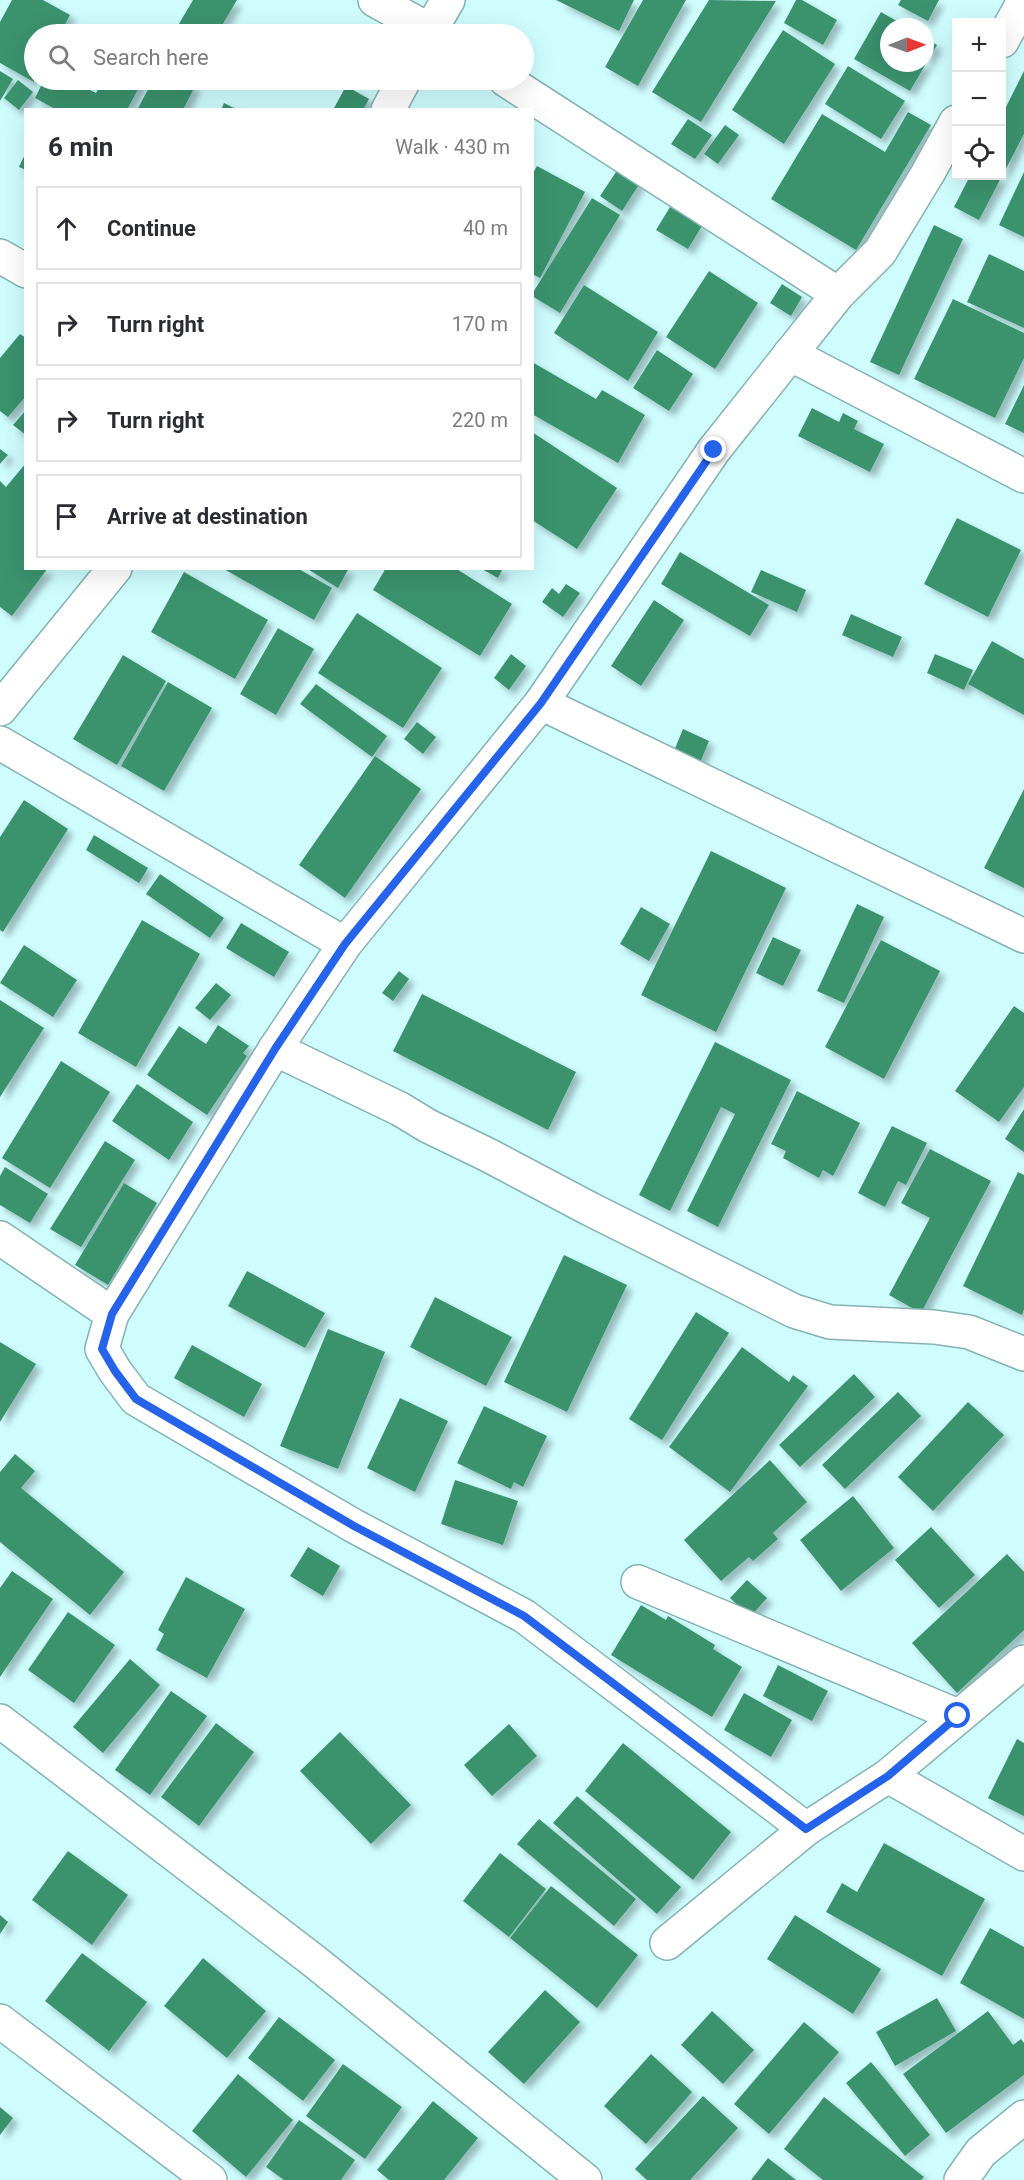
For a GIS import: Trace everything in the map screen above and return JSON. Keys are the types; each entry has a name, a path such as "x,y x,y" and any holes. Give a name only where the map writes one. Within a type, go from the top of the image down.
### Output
{"street":[{"path":"375,0 416,24"},
{"path":"436,24 448,0"},
{"path":"1006,34 1024,1"},
{"path":"389,108 399,90"},
{"path":"522,90 838,294"},
{"path":"806,1829 524,1616 354,1526 136,1399 102,1349 112,1314 275,1049 345,944 541,703 714,450 838,294 880,252 955,126"},
{"path":"0,256 24,270"},
{"path":"790,354 1024,476"},
{"path":"0,709 113,570"},
{"path":"541,703 1024,936"},
{"path":"0,743 345,944"},
{"path":"275,1049 400,1109 428,1126 794,1311 830,1322 934,1327 969,1332 1024,1354"},
{"path":"0,1238 112,1314"},
{"path":"638,1582 958,1716"},
{"path":"668,1944 806,1829 888,1776 1024,1662"},
{"path":"0,1721 314,1961 585,2180"},
{"path":"888,1776 1024,1854"},
{"path":"0,2021 210,2180"},
{"path":"961,2180 981,2152 1024,2117"}],"building":[{"path":"12,0 43,0 70,15 65,24 24,24 24,76 0,63 0,22"},
{"path":"193,0 237,0 223,24 179,24"},
{"path":"556,0 634,0 619,31"},
{"path":"643,0 686,0 638,86 605,67"},
{"path":"709,0 776,1 701,122 652,92"},
{"path":"796,0 802,0 837,20 823,45 784,23"},
{"path":"901,0 939,0 930,18 922,18 898,5"},
{"path":"881,12 891,18 880,18 880,72 921,72 910,91 854,59"},
{"path":"783,30 835,64 784,144 732,110"},
{"path":"848,66 905,101 881,139 825,104"},
{"path":"0,71 13,79 0,101"},
{"path":"1024,71 1024,134 1006,168 1006,126 1006,107"},
{"path":"18,80 24,85 24,90 33,92 19,110 4,98"},
{"path":"39,90 90,90 96,93 98,90 138,90 128,108 53,108 35,98"},
{"path":"148,90 193,90 184,108 138,108"},
{"path":"344,90 353,90 369,99 364,108 334,108"},
{"path":"224,103 234,108 222,108"},
{"path":"908,112 931,125 856,250 771,199 822,114 885,152"},
{"path":"688,119 712,135 695,159 671,144"},
{"path":"725,125 739,135 718,164 704,154"},
{"path":"24,156 24,169 19,167"},
{"path":"537,166 585,192 540,278 534,275 534,171"},
{"path":"618,169 640,183 622,211 600,196"},
{"path":"1024,172 1024,237 999,225"},
{"path":"968,180 1000,180 979,220 954,207"},
{"path":"592,198 620,215 560,313 534,297 534,291"},
{"path":"670,207 702,226 688,249 656,230"},
{"path":"934,225 963,239 899,375 870,362"},
{"path":"989,254 1024,271 1024,328 967,302"},
{"path":"709,271 758,303 715,369 666,337"},
{"path":"782,284 802,297 791,316 770,303"},
{"path":"584,285 658,332 628,381 554,333"},
{"path":"953,299 1024,333 1024,358 995,418 914,379"},
{"path":"20,334 24,337 24,398 8,417 0,411 0,358"},
{"path":"657,350 693,374 669,411 633,388"},
{"path":"534,363 596,399 602,390 645,415 618,463 534,415"},
{"path":"1024,385 1024,433 1005,424"},
{"path":"812,408 839,422 843,413 858,421 854,429 884,444 870,472 798,436"},
{"path":"24,412 24,433 13,425"},
{"path":"534,433 617,488 577,549 534,521"},
{"path":"0,449 8,455 0,464"},
{"path":"24,465 24,570 46,570 12,616 0,607 0,481 6,487"},
{"path":"957,518 1021,550 988,617 924,584"},
{"path":"680,552 769,605 750,636 661,584"},
{"path":"226,570 300,570 332,588 314,620"},
{"path":"309,570 348,570 338,588"},
{"path":"385,570 458,570 512,604 480,656 373,590"},
{"path":"484,570 502,570 498,578"},
{"path":"761,570 806,590 797,612 751,592"},
{"path":"184,572 268,620 235,679 151,632"},
{"path":"566,584 580,593 563,617 542,602 552,588 559,594"},
{"path":"654,600 684,620 641,686 611,666"},
{"path":"357,613 442,668 403,728 318,673"},
{"path":"851,614 902,637 893,657 842,635"},
{"path":"278,628 314,649 276,715 240,694"},
{"path":"992,641 1024,659 1024,715 968,684"},
{"path":"511,654 526,666 509,690 494,678"},
{"path":"935,654 973,670 964,690 927,673"},
{"path":"123,655 166,681 117,765 73,739"},
{"path":"168,682 212,708 164,791 121,766"},
{"path":"316,684 387,736 372,757 300,704"},
{"path":"417,722 436,737 423,754 404,739"},
{"path":"683,729 709,741 700,763 674,751"},
{"path":"375,756 421,789 345,898 299,865"},
{"path":"1024,789 1024,888 984,868"},
{"path":"24,800 68,829 3,932 0,930 0,837"},
{"path":"94,835 148,868 139,883 86,850"},
{"path":"711,851 786,888 716,1032 641,995"},
{"path":"160,874 224,918 210,938 146,894"},
{"path":"857,904 884,917 844,1003 817,991"},
{"path":"641,907 670,924 649,961 620,944"},
{"path":"142,920 200,954 136,1067 78,1033"},
{"path":"241,923 289,952 274,977 226,948"},
{"path":"773,937 801,950 783,986 756,973"},
{"path":"881,940 940,971 884,1079 825,1047"},
{"path":"24,945 77,980 53,1017 0,983"},
{"path":"399,971 409,979 393,1001 382,993"},
{"path":"216,983 231,995 210,1020 195,1008"},
{"path":"422,994 576,1072 548,1130 393,1051"},
{"path":"0,1000 44,1028 0,1097"},
{"path":"1014,1006 1024,1013 1024,1087 999,1122 955,1091"},
{"path":"218,1025 249,1046 243,1053 247,1056 207,1115 147,1075 179,1026 206,1044"},
{"path":"715,1042 791,1080 718,1227 687,1211 735,1114 721,1107 670,1211 639,1195"},
{"path":"61,1061 110,1092 50,1188 2,1158"},
{"path":"137,1084 193,1122 169,1160 112,1121"},
{"path":"797,1091 860,1123 833,1176 823,1170 819,1178 783,1158 786,1151 771,1144"},
{"path":"1024,1109 1024,1152 1005,1139"},
{"path":"892,1126 927,1143 906,1185 898,1181 885,1207 858,1193"},
{"path":"105,1141 135,1160 81,1247 50,1229"},
{"path":"930,1149 991,1181 921,1313 889,1295 930,1218 901,1203"},
{"path":"5,1167 48,1194 30,1223 0,1205 0,1176"},
{"path":"1018,1172 1024,1175 1024,1309 1022,1315 963,1286"},
{"path":"124,1183 157,1203 108,1285 75,1265"},
{"path":"564,1255 627,1285 567,1412 504,1382"},
{"path":"247,1271 325,1313 305,1348 228,1306"},
{"path":"435,1297 512,1337 486,1386 410,1347"},
{"path":"696,1312 729,1333 662,1440 629,1419"},
{"path":"328,1329 385,1352 338,1469 280,1446"},
{"path":"0,1342 36,1364 0,1422"},
{"path":"192,1345 262,1384 244,1417 174,1378"},
{"path":"742,1347 789,1382 793,1375 808,1386 730,1492 669,1447"},
{"path":"854,1374 875,1397 800,1467 779,1445"},
{"path":"898,1392 921,1416 845,1489 822,1465"},
{"path":"400,1398 448,1421 415,1492 367,1468"},
{"path":"968,1402 1004,1435 933,1511 898,1477"},
{"path":"484,1406 547,1436 523,1487 514,1482 511,1489 457,1463"},
{"path":"15,1454 35,1471 21,1488 124,1572 90,1615 0,1542 0,1472"},
{"path":"770,1460 807,1502 773,1533 778,1539 753,1561 749,1557 721,1581 684,1540"},
{"path":"455,1480 518,1501 503,1545 441,1524"},
{"path":"853,1496 894,1548 841,1591 800,1540"},
{"path":"931,1527 975,1575 939,1608 895,1560"},
{"path":"308,1547 340,1566 323,1596 290,1576"},
{"path":"1007,1554 1024,1572 1024,1630 957,1693 912,1643"},
{"path":"12,1571 53,1599 0,1677 0,1588"},
{"path":"186,1577 245,1609 207,1678 156,1650 164,1634 158,1630"},
{"path":"747,1580 767,1598 750,1617 730,1598"},
{"path":"641,1605 666,1620 668,1616 715,1645 713,1649 742,1667 712,1717 611,1655"},
{"path":"68,1612 115,1645 74,1703 28,1670"},
{"path":"130,1659 160,1685 103,1753 73,1727"},
{"path":"778,1665 828,1691 812,1721 763,1696"},
{"path":"171,1691 207,1716 150,1795 115,1770"},
{"path":"744,1693 792,1720 771,1757 724,1730"},
{"path":"216,1723 254,1752 199,1826 161,1797"},
{"path":"509,1724 537,1756 492,1796 464,1765"},
{"path":"340,1732 411,1805 371,1844 300,1771"},
{"path":"1017,1739 1024,1743 1024,1816 988,1798"},
{"path":"623,1743 731,1832 693,1880 585,1791"},
{"path":"577,1796 681,1887 657,1914 553,1823"},
{"path":"539,1819 636,1899 614,1926 517,1844"},
{"path":"884,1843 985,1899 942,1976 826,1912 842,1883 857,1892"},
{"path":"68,1851 128,1895 92,1945 32,1900"},
{"path":"500,1853 546,1889 509,1937 463,1901"},
{"path":"551,1886 638,1955 597,2008 510,1938"},
{"path":"0,1915 8,1922 0,1934"},
{"path":"795,1915 881,1969 853,2014 767,1959"},
{"path":"990,1928 1024,1947 1024,2019 960,1983"},
{"path":"82,1953 147,2002 109,2051 45,2001"},
{"path":"203,1958 266,2011 227,2058 164,2006"},
{"path":"545,1990 580,2022 524,2084 488,2052"},
{"path":"937,1998 956,2031 895,2066 876,2032"},
{"path":"712,2011 754,2050 723,2084 681,2045"},
{"path":"988,2011 1013,2045 1021,2039 1024,2043 1024,2075 946,2133 903,2074"},
{"path":"279,2017 335,2060 303,2101 248,2058"},
{"path":"804,2022 839,2052 769,2134 734,2104"},
{"path":"651,2054 692,2092 646,2144 604,2106"},
{"path":"871,2062 930,2135 905,2156 846,2083"},
{"path":"343,2064 402,2107 365,2159 306,2116"},
{"path":"238,2074 293,2120 246,2177 192,2131"},
{"path":"703,2096 738,2128 690,2180 647,2180 635,2169"},
{"path":"824,2097 924,2177 921,2180 823,2180 784,2149"},
{"path":"433,2101 478,2138 444,2180 389,2180 377,2170"},
{"path":"0,2107 13,2118 0,2135"},
{"path":"299,2120 355,2160 341,2180 284,2180 266,2167"},
{"path":"768,2158 796,2180 751,2180"}],"route":[{"path":"714,450 541,703 345,944 275,1049 112,1314 102,1349 136,1399 354,1526 524,1616 806,1829 888,1776 958,1716"}]}
